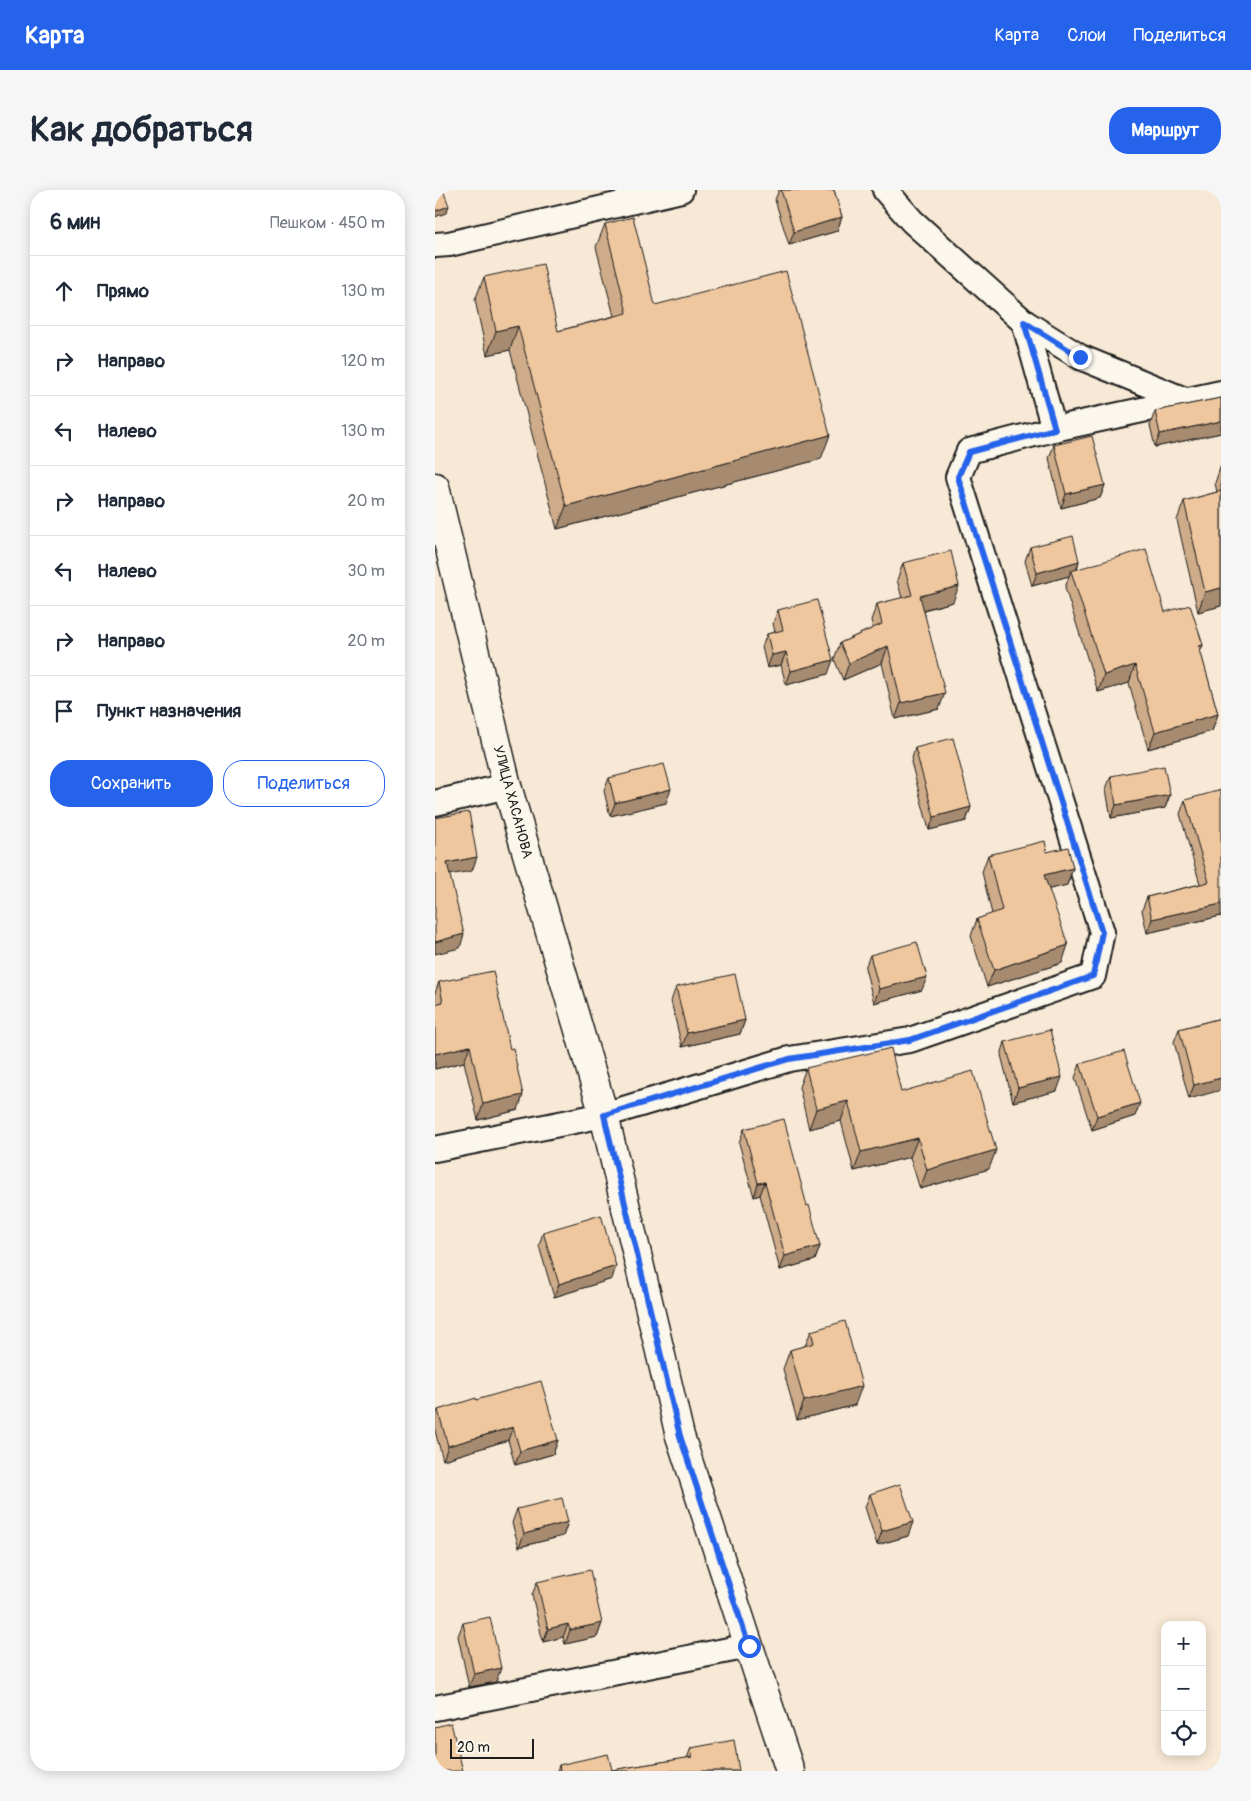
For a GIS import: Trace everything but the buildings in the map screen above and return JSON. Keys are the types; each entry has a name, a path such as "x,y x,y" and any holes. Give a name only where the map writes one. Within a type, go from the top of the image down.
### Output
{"street":[{"path":"435,245 449,244 681,190"},
{"path":"885,190 912,221 1024,322 1080,357 1185,400"},
{"path":"1024,322 1055,429"},
{"path":"435,1149 604,1115 789,1059 910,1040 1093,976 1102,932 958,477 969,452 1055,429 1221,393"},
{"name":"УЛИЦА ХАСАНОВА","path":"435,488 507,786 604,1115 680,1436 790,1771"},
{"path":"435,804 507,786"},
{"path":"435,1708 749,1646"}],"route":[{"path":"749,1646 680,1436 604,1115 789,1059 910,1040 1093,976 1102,932 958,477 969,452 1055,429 1024,322 1080,357"}]}
